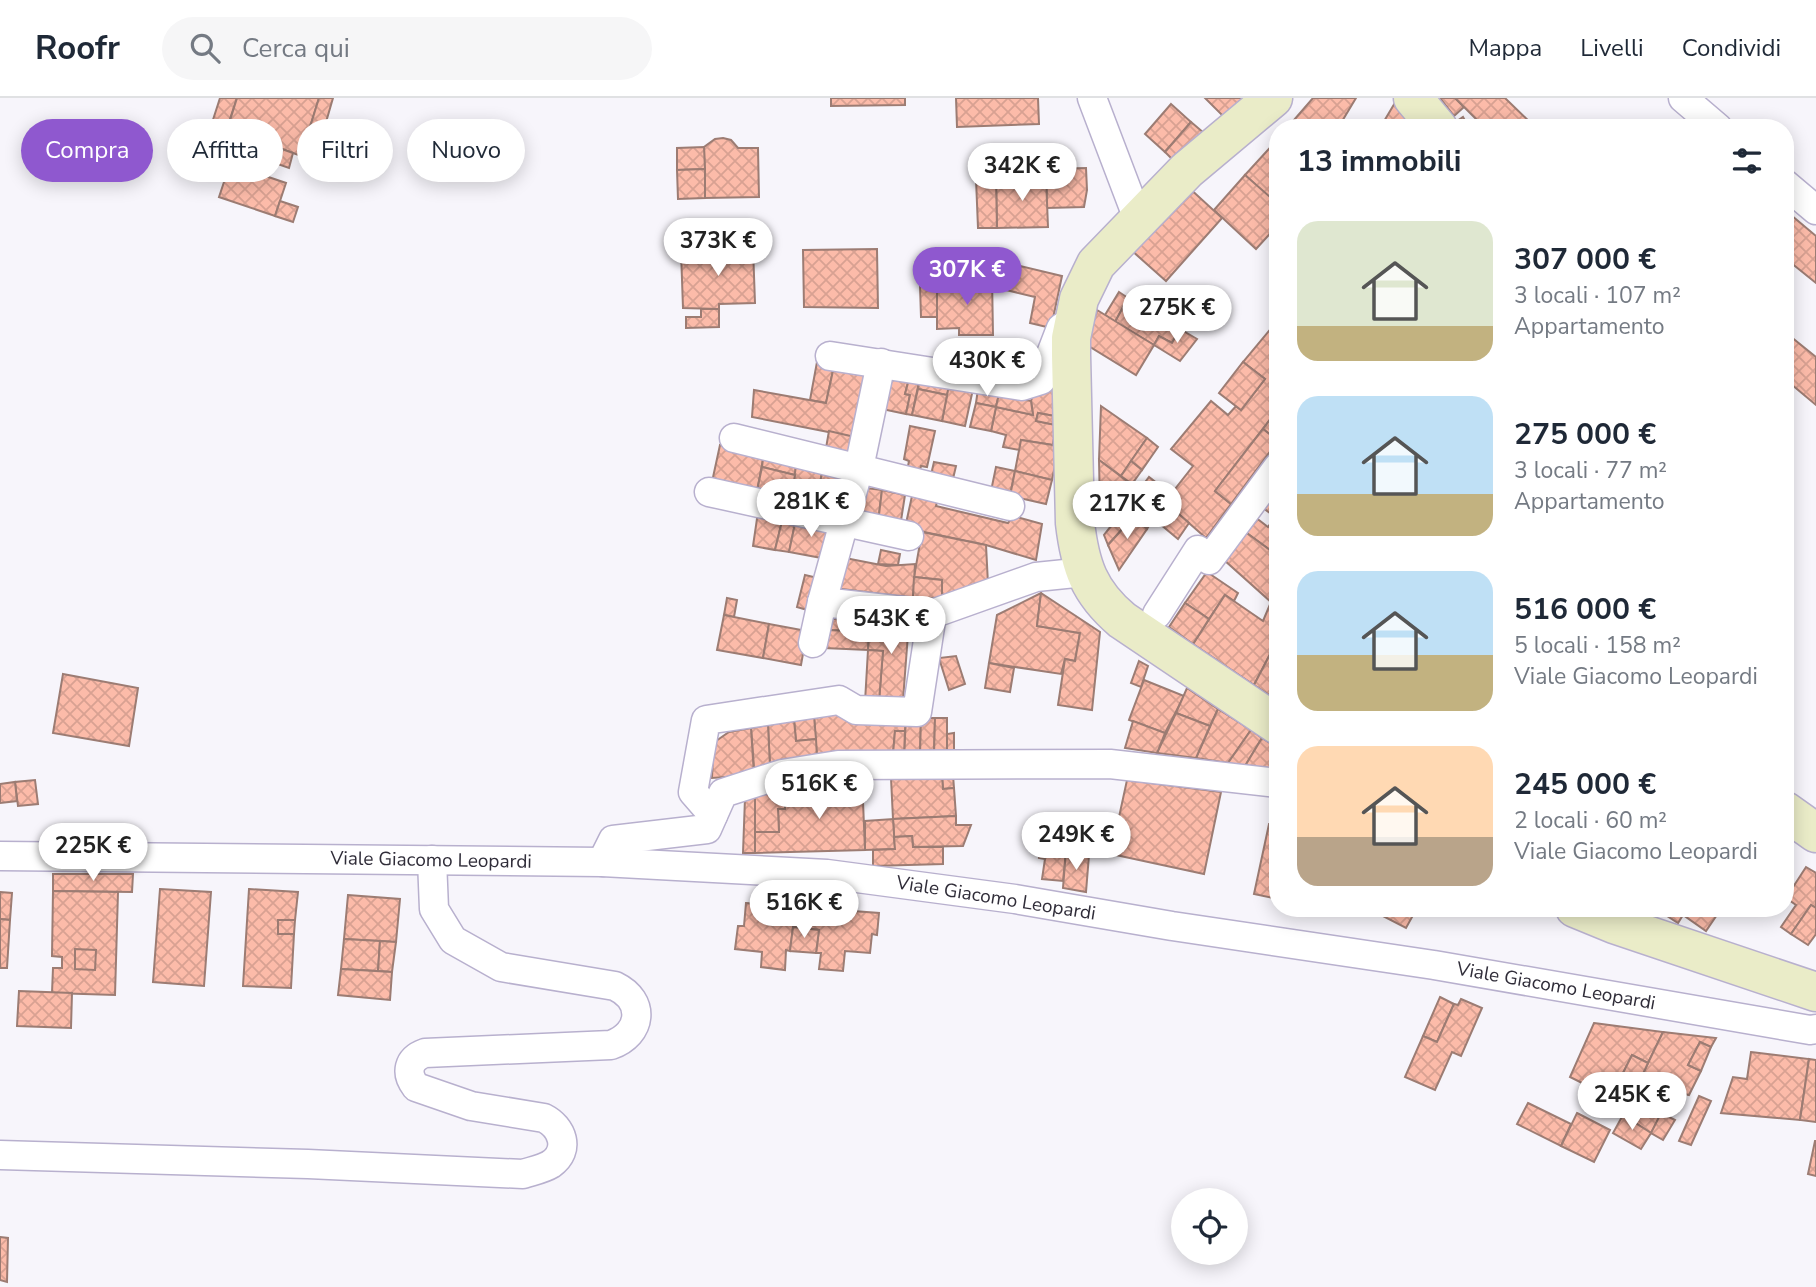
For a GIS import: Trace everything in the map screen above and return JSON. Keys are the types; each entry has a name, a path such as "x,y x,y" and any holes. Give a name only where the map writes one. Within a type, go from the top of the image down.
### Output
{"street":[{"path":"1092,98 1138,219"},
{"path":"1269,719 1122,620 1105,606 1095,592 1078,549 1071,355 1079,299 1096,264 1187,170 1273,98"},
{"path":"1413,98 1430,119"},
{"path":"1683,98 1708,119"},
{"path":"1794,192 1816,210"},
{"path":"830,356 1022,386 1041,380 1061,328 1074,320"},
{"path":"813,643 859,468 881,363"},
{"path":"734,438 1010,506"},
{"path":"1157,614 1198,550 1209,560 1269,479"},
{"path":"709,492 909,536"},
{"path":"822,602 932,614 1036,576 1085,572"},
{"path":"713,815 692,792 706,720 839,700 856,710 917,712 932,614"},
{"path":"602,862 613,840 707,829 723,793 782,774 838,765 1110,764 1269,782"},
{"path":"1794,817 1816,833"},
{"name":"Viale Giacomo Leopardi","path":"0,856 602,862 827,874 943,888 1434,965 1816,1029"},
{"path":"0,1155 294,1163 523,1174 553,1163 559,1155 562,1136 552,1122 544,1118 471,1106 416,1087 410,1079 411,1062 425,1053 611,1045 628,1036 634,1028 636,1007 625,990 615,986 501,967 453,940 434,909 432,860"},
{"path":"1597,917 1816,992"}],"building":[{"path":"220,98 237,98 230,119 213,119"},
{"path":"237,98 319,98 312,119 297,119 297,155 283,149 283,119 230,119"},
{"path":"319,98 333,98 327,119 312,119"},
{"path":"831,98 905,98 905,105 831,106"},
{"path":"956,98 1038,98 1039,124 957,127"},
{"path":"1205,98 1252,98 1226,119"},
{"path":"1313,98 1356,98 1343,119 1295,119"},
{"path":"1440,98 1455,98 1464,107 1454,116"},
{"path":"1455,98 1505,98 1527,119 1476,119"},
{"path":"1396,101 1410,107 1405,119 1385,119"},
{"path":"1171,104 1191,122 1165,152 1145,134"},
{"path":"1191,122 1204,133 1176,163 1165,152"},
{"path":"715,139 731,140 738,148 758,148 759,197 705,198 704,147"},
{"path":"704,147 705,169 677,170 677,148"},
{"path":"283,149 293,153 289,168 283,166"},
{"path":"1269,149 1269,197 1245,175"},
{"path":"1086,168 1087,190 1084,207 1047,208 1046,169"},
{"path":"705,169 705,198 678,199 677,170"},
{"path":"1245,175 1269,196 1269,235 1256,249 1214,210"},
{"path":"1046,177 1048,227 997,228 996,179"},
{"path":"976,179 996,179 997,228 978,228"},
{"path":"224,182 286,183 275,216 219,197"},
{"path":"1187,186 1222,218 1166,281 1131,250"},
{"path":"280,201 298,207 293,222 275,216"},
{"path":"1794,218 1816,236 1816,283 1794,265"},
{"path":"753,248 755,303 719,304 719,309 683,308 681,251"},
{"path":"877,249 878,308 804,307 803,250"},
{"path":"1012,264 1062,276 1051,328 1030,323 1035,297 1006,290"},
{"path":"992,277 993,335 959,335 959,328 937,329 937,286 960,286 959,278"},
{"path":"920,286 937,286 937,317 921,317"},
{"path":"1119,292 1128,298 1115,322 1105,315"},
{"path":"1128,298 1180,329 1172,343 1159,336 1154,345 1115,322"},
{"path":"701,309 719,309 719,327 686,328 686,317 701,317"},
{"path":"1097,310 1154,345 1136,375 1087,345"},
{"path":"1180,329 1197,339 1180,361 1154,345 1159,336 1172,343"},
{"path":"1269,331 1269,421 1215,491 1231,504 1206,538 1165,502 1161,507 1140,489 1149,477 1171,494 1193,466 1171,449 1211,401 1228,415 1236,406 1241,410 1265,379 1243,362"},
{"path":"1794,339 1816,357 1816,405 1794,387"},
{"path":"817,362 834,366 826,403 810,400"},
{"path":"1243,362 1265,379 1241,410 1219,393"},
{"path":"834,366 872,374 859,438 752,417 754,390 826,403"},
{"path":"889,375 909,379 905,394 910,395 906,414 882,409"},
{"path":"1061,378 1060,417 1038,413 1036,421 1056,425 1053,445 1021,440 1020,450 1003,447 1006,435 991,431 996,407 1033,415 1031,401 1035,389"},
{"path":"909,379 919,382 912,415 906,414 910,395 905,394"},
{"path":"919,382 949,388 947,395 918,389"},
{"path":"949,385 973,389 965,426 942,421"},
{"path":"918,389 947,395 942,421 912,415"},
{"path":"978,389 999,394 996,407 976,403"},
{"path":"999,394 1031,401 1033,415 996,407"},
{"path":"976,403 996,407 991,431 970,427"},
{"path":"1101,406 1147,438 1121,476 1099,460"},
{"path":"1038,413 1060,417 1059,446 1053,445 1056,425 1036,421"},
{"path":"1269,421 1269,434 1263,429"},
{"path":"910,426 935,431 927,467 921,466 919,474 907,471 909,461 904,459"},
{"path":"1263,429 1269,434 1269,453 1231,504 1215,491"},
{"path":"829,431 859,438 855,455 826,448"},
{"path":"1147,438 1158,447 1142,470 1131,461"},
{"path":"1021,440 1059,446 1052,480 1015,471"},
{"path":"720,445 764,454 757,491 712,482"},
{"path":"763,459 796,466 795,475 762,467"},
{"path":"1099,460 1139,490 1130,501 1123,495 1109,512 1100,505"},
{"path":"1131,461 1142,470 1132,484 1121,476"},
{"path":"934,462 956,466 952,483 930,479"},
{"path":"796,466 822,473 816,503 791,498"},
{"path":"762,467 795,475 791,498 757,491"},
{"path":"996,467 1015,471 1010,496 991,491"},
{"path":"1015,471 1052,480 1046,504 1010,496"},
{"path":"822,473 847,479 841,508 816,503"},
{"path":"858,487 882,490 878,523 853,519"},
{"path":"1140,489 1161,507 1147,529 1134,516 1108,545 1104,535"},
{"path":"882,490 905,495 900,527 878,523"},
{"path":"912,496 937,502 936,506 1008,523 1013,516 1042,524 1036,560 986,545 905,528"},
{"path":"1269,501 1269,512 1263,508"},
{"path":"1165,502 1189,523 1178,539 1154,519"},
{"path":"758,512 783,517 775,550 753,546"},
{"path":"1134,516 1147,529 1119,570 1108,545"},
{"path":"783,517 796,519 789,552 775,550"},
{"path":"1255,517 1269,526 1269,549 1244,531"},
{"path":"796,519 833,526 827,559 789,552"},
{"path":"1244,531 1269,549 1269,600 1223,559"},
{"path":"922,532 986,545 988,584 942,598 942,580 914,577"},
{"path":"881,550 900,554 898,565 878,564"},
{"path":"840,557 886,566 915,564 913,598 834,588"},
{"path":"1207,572 1238,593 1234,601 1225,595 1209,619 1185,603"},
{"path":"805,575 822,579 814,612 797,607"},
{"path":"914,577 942,580 942,598 913,598"},
{"path":"1041,593 1037,626 1080,633 1075,661 1065,659 1061,674 989,663 997,615"},
{"path":"1041,593 1100,632 1092,710 1058,705 1065,659 1075,661 1080,633 1037,626"},
{"path":"1225,595 1263,621 1269,607 1269,656 1254,685 1193,644"},
{"path":"727,598 737,600 734,617 724,615"},
{"path":"1185,603 1209,619 1193,644 1169,627"},
{"path":"724,615 769,624 763,658 717,650"},
{"path":"825,619 852,619 852,631 825,630"},
{"path":"852,619 870,620 868,650 824,648 825,630 852,631"},
{"path":"870,620 909,621 903,700 879,701 883,651 868,650"},
{"path":"769,624 807,631 801,665 763,658"},
{"path":"868,650 883,651 879,701 865,702"},
{"path":"956,656 965,684 949,690 939,658"},
{"path":"1269,656 1269,695 1254,685"},
{"path":"1139,661 1148,666 1141,687 1131,683"},
{"path":"989,663 1014,668 1010,692 985,688"},
{"path":"63,674 138,688 129,746 53,733"},
{"path":"1144,680 1184,696 1165,733 1129,720"},
{"path":"1187,688 1218,709 1210,726 1176,713"},
{"path":"1218,709 1251,730 1228,763 1196,758"},
{"path":"842,711 842,718 906,718 905,731 895,731 893,754 817,758 814,716"},
{"path":"1176,713 1210,726 1196,758 1157,753"},
{"path":"814,716 816,739 796,741 794,720"},
{"path":"906,718 921,718 920,755 904,755"},
{"path":"921,718 935,718 934,755 920,755"},
{"path":"935,718 947,718 947,755 934,755"},
{"path":"794,720 796,741 816,739 817,758 770,766 768,725"},
{"path":"1133,721 1165,733 1157,753 1125,748"},
{"path":"768,725 770,766 754,768 751,728"},
{"path":"751,728 754,775 712,778 716,741 729,732"},
{"path":"1251,730 1262,738 1245,766 1228,763"},
{"path":"895,731 905,731 904,755 893,754"},
{"path":"954,733 954,755 947,755 947,734"},
{"path":"1262,738 1269,742 1269,770 1245,766"},
{"path":"953,775 954,788 943,789 942,776"},
{"path":"942,776 943,789 954,788 956,816 893,819 891,778"},
{"path":"862,777 865,850 755,853 755,832 779,832 778,809 785,809 785,797 790,797 789,781 798,779 800,795 836,792 836,779"},
{"path":"798,779 836,779 836,792 800,795"},
{"path":"35,780 38,804 18,806 15,782"},
{"path":"1127,780 1221,792 1204,874 1111,854"},
{"path":"789,781 790,797 785,797 785,809 778,809 779,832 755,832 755,793"},
{"path":"15,782 17,801 0,803 0,784"},
{"path":"755,793 755,853 743,853 745,798"},
{"path":"956,816 956,825 971,825 963,846 913,847 912,836 894,837 893,819"},
{"path":"893,819 895,849 865,850 865,821"},
{"path":"1269,824 1269,897 1254,894"},
{"path":"912,836 913,847 943,847 943,864 873,866 873,850 895,849 894,837"},
{"path":"1041,846 1066,851 1063,881 1042,879 1045,859 1039,858"},
{"path":"1066,851 1089,855 1086,892 1063,888"},
{"path":"1806,867 1816,873 1816,908 1811,905 1791,934 1781,927 1788,917 1794,917 1794,886"},
{"path":"53,874 133,874 132,892 53,891"},
{"path":"160,889 211,892 204,986 153,982"},
{"path":"249,889 298,892 295,920 278,920 278,934 294,934 291,988 243,986"},
{"path":"53,891 118,892 115,995 52,993 53,968 62,968 62,957 52,956"},
{"path":"0,892 12,893 10,920 0,919"},
{"path":"348,895 400,899 396,942 344,939"},
{"path":"746,903 879,913 877,935 872,934 870,953 845,951 843,971 819,969 821,953 816,953 819,930 793,927 790,951 786,950 785,970 761,967 762,952 735,949 738,926 744,926"},
{"path":"1811,905 1816,908 1816,934 1808,945 1791,934"},
{"path":"1385,917 1412,917 1406,928"},
{"path":"1669,917 1682,917 1678,923"},
{"path":"1686,917 1716,917 1706,931"},
{"path":"0,919 10,920 7,968 0,968"},
{"path":"278,920 295,920 294,934 278,934"},
{"path":"793,927 819,930 816,953 790,951"},
{"path":"344,939 380,941 378,971 341,969"},
{"path":"380,941 396,942 392,972 378,971"},
{"path":"75,949 96,950 95,970 75,969"},
{"path":"341,969 392,972 390,1000 338,995"},
{"path":"19,991 72,993 71,1028 17,1026"},
{"path":"1440,997 1454,1004 1437,1042 1423,1036"},
{"path":"1461,999 1482,1008 1461,1056 1452,1052 1435,1090 1405,1077 1423,1036 1437,1042 1454,1004 1458,1005"},
{"path":"1594,1023 1663,1032 1648,1063 1632,1055 1618,1083 1635,1091 1628,1106 1570,1077"},
{"path":"1663,1032 1716,1038 1711,1047 1700,1042 1688,1065 1701,1071 1689,1095 1662,1089 1656,1103 1665,1107 1651,1133 1623,1115"},
{"path":"1700,1042 1711,1047 1701,1071 1688,1065"},
{"path":"1751,1052 1809,1059 1800,1120 1721,1113 1733,1077 1747,1079"},
{"path":"1632,1055 1648,1063 1635,1091 1618,1083"},
{"path":"1809,1059 1816,1060 1816,1122 1800,1120"},
{"path":"1699,1096 1711,1101 1691,1145 1679,1141"},
{"path":"1528,1103 1571,1124 1561,1146 1517,1124"},
{"path":"1577,1113 1610,1130 1594,1162 1561,1146"},
{"path":"1661,1113 1675,1120 1663,1140 1651,1133"},
{"path":"1623,1115 1651,1133 1641,1149 1613,1133"},
{"path":"1816,1141 1816,1176 1808,1174"},
{"path":"0,1237 8,1238 7,1282 0,1280"}]}
